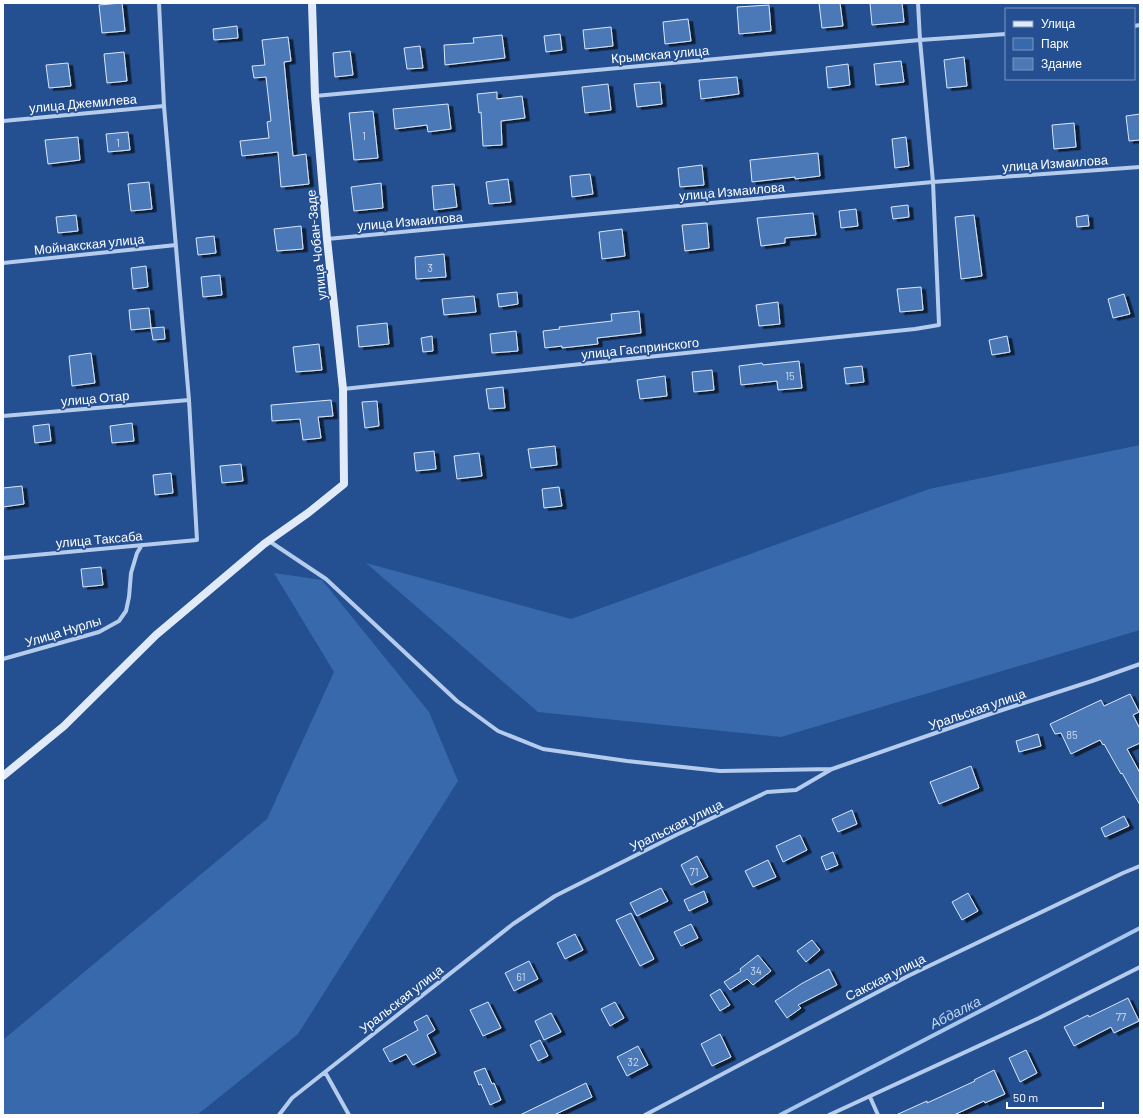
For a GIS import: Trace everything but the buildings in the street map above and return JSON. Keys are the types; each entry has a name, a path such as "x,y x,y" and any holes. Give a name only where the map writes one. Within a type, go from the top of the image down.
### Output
{"main road":[{"name":"улица Чобан-Заде","path":"269,541 344,484 343,389 327,239 315,96 312,3"},
{"path":"3,776 64,726 156,635 269,541"}],"street":[{"path":"159,3 164,106 189,400"},
{"path":"918,3 933,182"},
{"name":"Крымская улица","path":"315,96 920,40 1005,34"},
{"name":"улица Джемилева","path":"3,121 164,106"},
{"name":"улица Измаилова","path":"327,239 933,182 1140,167"},
{"name":"улица Гаспринского","path":"343,389 939,326 933,182"},
{"name":"Мойнакская улица","path":"3,263 176,245"},
{"name":"улица Отар","path":"3,416 189,400"},
{"name":"улица Таксаба","path":"3,558 197,540 189,400"},
{"path":"269,541 326,579 457,701 498,731 543,749 720,772 832,769"},
{"name":"Улица Нурлы","path":"3,659 99,632 119,622 126,611 131,573 137,553 142,545"},
{"name":"Уральская улица","path":"279,1115 292,1098 513,924 555,896 676,835 767,792 796,790 832,769 990,714 1092,682 1140,664"},
{"name":"Сакская улица","path":"645,1115 908,976 1140,866"},
{"path":"829,1115 1039,1018 1140,967"},
{"path":"325,1072 349,1115"},
{"path":"870,1097 878,1115"}],"green space":[{"path":"1140,445 1140,630 781,737 538,712 366,563 571,619 929,489"},
{"path":"274,573 322,580 429,712 458,781 298,1034 197,1115 3,1115 3,1040 267,819 334,672"}],"waterway":[{"name":"Абдалка","path":"780,1115 1140,928"}]}
